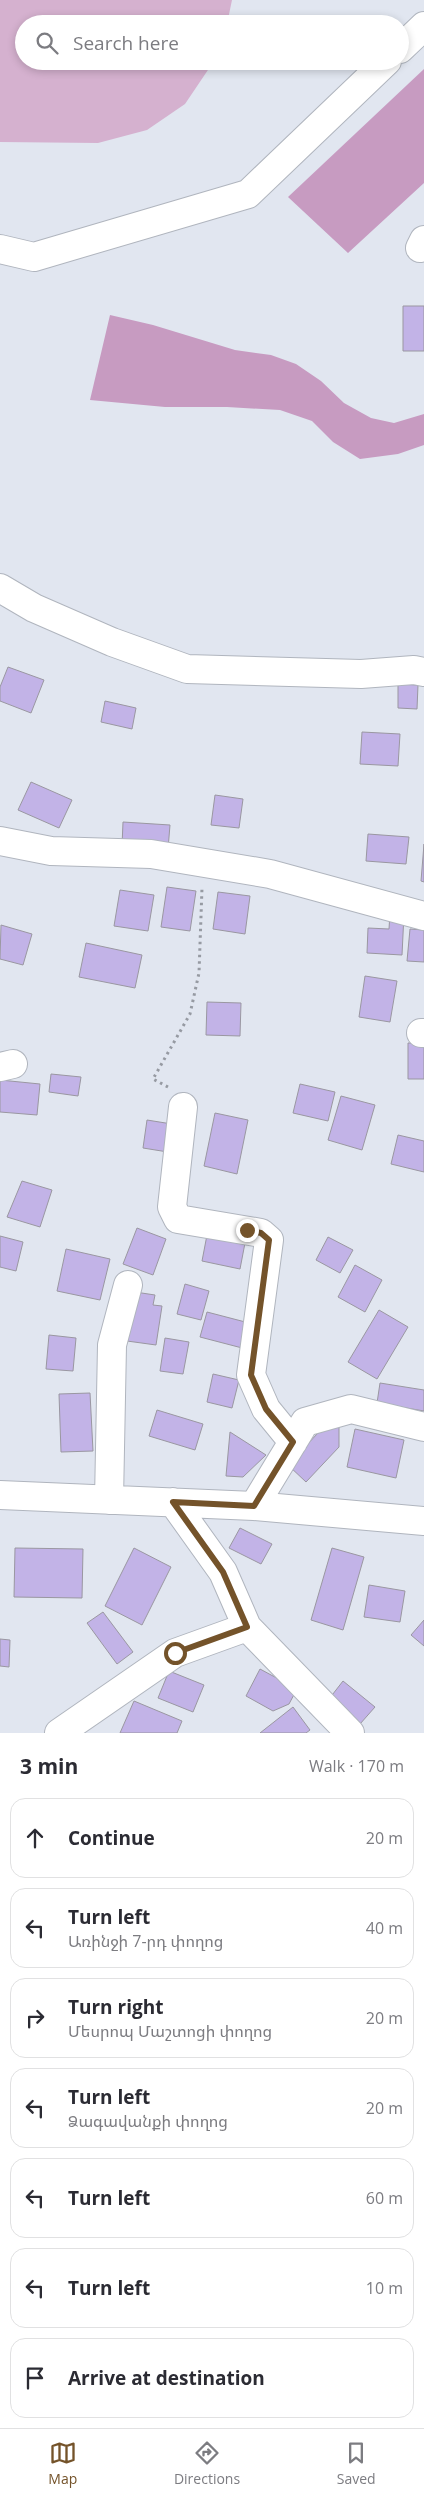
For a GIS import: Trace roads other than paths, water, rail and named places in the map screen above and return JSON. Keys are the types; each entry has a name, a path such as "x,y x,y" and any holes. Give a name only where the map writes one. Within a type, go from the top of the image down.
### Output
{"street":[{"path":"409,40 424,26"},
{"path":"0,249 34,257 248,194 378,70"},
{"path":"0,588 34,608 112,642 187,669 361,674 421,669"},
{"path":"0,841 51,851 150,854 203,862 270,874 424,916"},
{"path":"183,1106 172,1207 178,1219 261,1233 269,1240 251,1375 266,1409 293,1442"},
{"path":"109,1500 112,1345 128,1285"},
{"path":"254,1506 306,1422 351,1409 424,1427"},
{"path":"0,1495 254,1506 424,1521"},
{"path":"173,1502 223,1572 247,1627 350,1733"},
{"path":"59,1733 175,1653 247,1627"}]}
